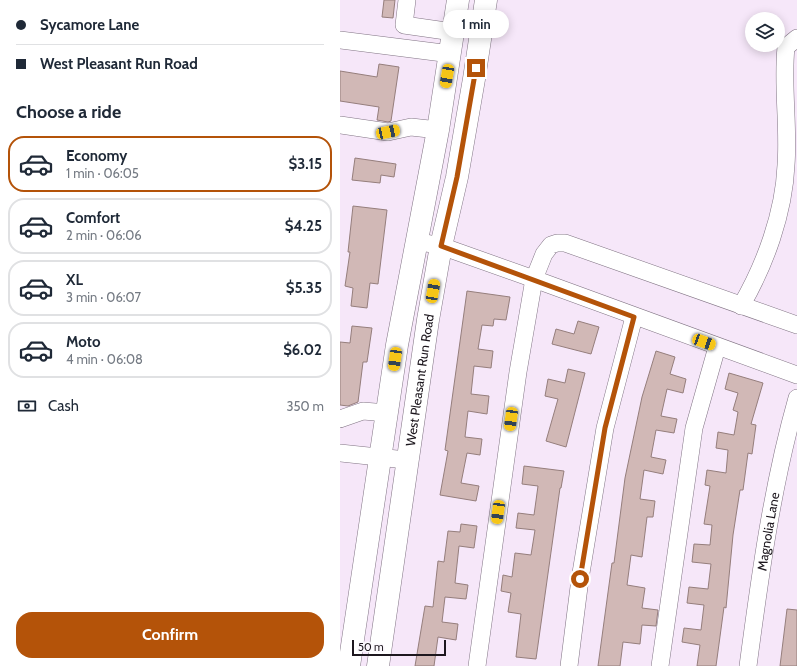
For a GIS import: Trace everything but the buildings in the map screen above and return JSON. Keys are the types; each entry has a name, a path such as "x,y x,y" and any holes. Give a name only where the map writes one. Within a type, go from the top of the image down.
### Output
{"main road":[{"name":"West Pleasant Run Road","path":"349,666 387,413 416,241 438,130 458,0"},
{"name":"West Pleasant Run Road","path":"378,666 406,460 441,246 457,177 478,58 486,0"},
{"path":"450,54 478,58"}],"street":[{"path":"407,0 404,25 453,32"},
{"path":"741,306 756,280 769,245 781,202 786,166 786,47 797,38"},
{"path":"340,40 450,54"},
{"path":"340,125 388,132 411,127 438,130"},
{"path":"416,241 441,246 797,375"},
{"path":"478,666 518,372 534,279 544,254 551,245 565,243 797,325"},
{"path":"569,666 580,579 605,428 634,317"},
{"path":"660,666 694,428 717,347"},
{"name":"Magnolia Lane","path":"748,666 776,484 797,398"},
{"path":"340,419 363,411 387,413"},
{"path":"340,453 406,460"}],"route":[{"path":"476,68 457,177 441,246 634,317 605,428 580,579"}]}
